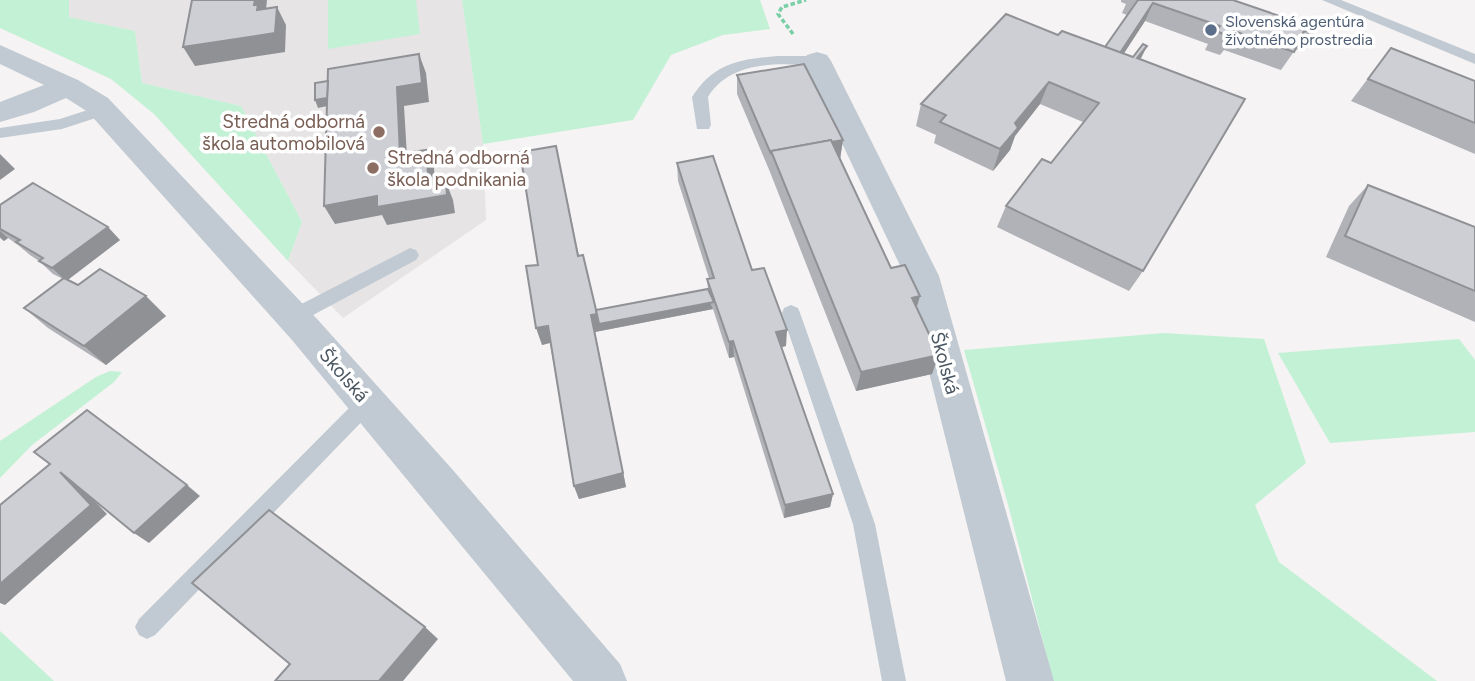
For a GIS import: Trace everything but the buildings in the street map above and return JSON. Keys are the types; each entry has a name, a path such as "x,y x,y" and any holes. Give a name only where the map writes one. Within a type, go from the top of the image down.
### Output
{"street":[{"name":"Školská","path":"0,53 68,86 103,110 166,176 368,402 603,681"},
{"name":"Školská","path":"817,61 922,276 1030,681"},
{"path":"0,111 24,105 68,86"}],"lane":[{"path":"1329,0 1475,59"},
{"path":"703,125 700,97 714,78 743,65 783,59 817,61"},
{"path":"0,134 62,124 103,110"},
{"path":"293,317 410,255"},
{"path":"791,313 864,524 894,681"},
{"path":"147,627 368,402"}],"path":[{"path":"806,0 782,7 778,14 817,61"}],"shaded area":[{"path":"69,0 462,0 483,144 486,220 343,318 288,261 302,222 241,106 142,83 135,31 68,17"}],"green space":[{"path":"0,0 69,0 69,17 135,31 142,83 241,106 302,222 288,261 154,114 111,79 0,28"},
{"path":"328,0 416,0 420,34 328,49"},
{"path":"462,0 760,0 770,29 723,35 671,55 633,120 483,144"},
{"path":"1164,333 1264,339 1306,463 1255,505 1279,562 1437,681 1053,681 1009,508 964,350"},
{"path":"1459,339 1475,360 1475,432 1330,443 1278,353"},
{"path":"110,371 122,372 114,382 32,445 0,478 0,441 96,377"},
{"path":"0,631 54,681 0,681"}],"place":[{"name":"Slovenská agentúra životného prostredia","path":"1211,30"},
{"name":"Stredná odborná škola automobilová","path":"379,132"},
{"name":"Stredná odborná škola podnikania","path":"373,168"}]}
